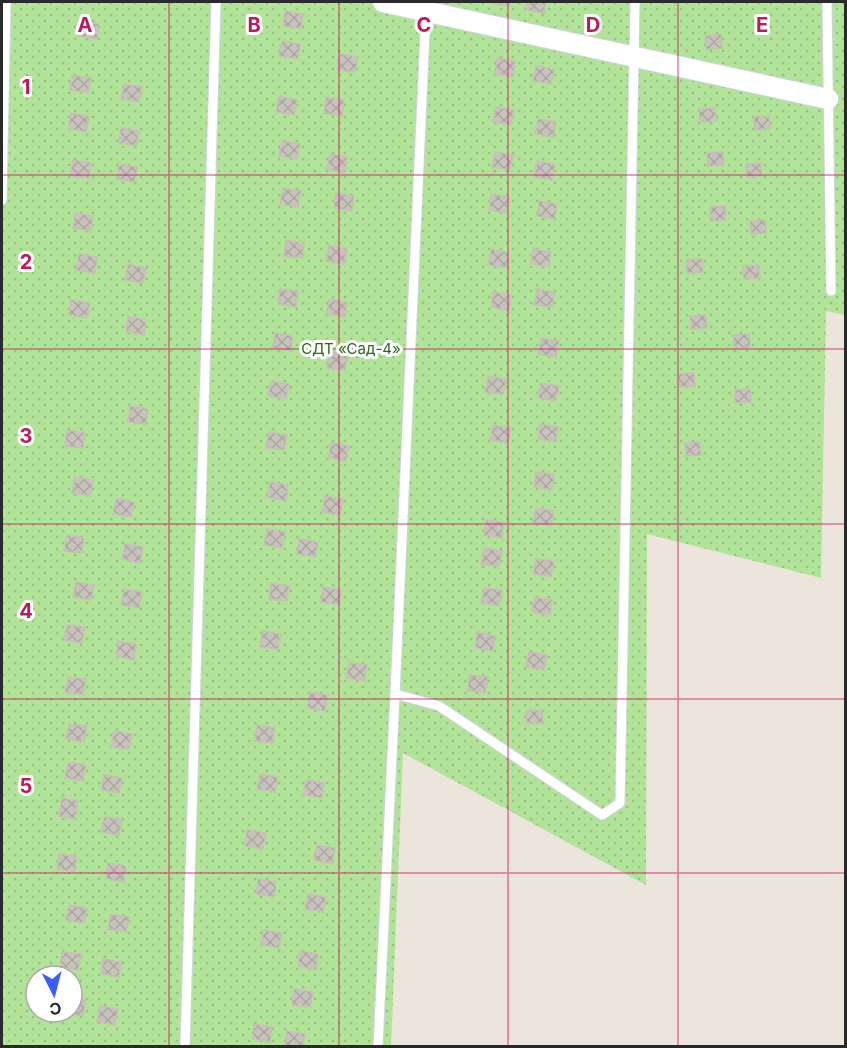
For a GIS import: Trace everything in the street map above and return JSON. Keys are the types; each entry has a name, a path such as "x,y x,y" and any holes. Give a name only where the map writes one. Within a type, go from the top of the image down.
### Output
{"street":[{"path":"383,2 426,6 635,57 828,99"}],"lane":[{"path":"2,200 6,2"},
{"path":"186,1047 216,2"},
{"path":"395,694 439,706 602,815 620,803 635,2"},
{"path":"827,2 831,291"},
{"path":"378,1047 426,6"}],"green space":[{"name":"СДТ «Сад-4»","path":"2,2 845,2 846,315 826,311 821,578 647,534 646,885 403,753 391,1046 2,1046"}],"building":[{"path":"491,2 510,2 509,6"},
{"path":"527,2 546,2 544,13 526,10"},
{"path":"285,11 303,14 301,29 283,26"},
{"path":"81,21 99,24 97,39 78,36"},
{"path":"721,34 722,48 706,49 705,36"},
{"path":"282,41 300,44 298,59 279,56"},
{"path":"340,54 358,57 355,72 337,70"},
{"path":"497,58 515,61 513,77 495,74"},
{"path":"536,66 554,69 551,84 533,81"},
{"path":"72,75 91,78 88,93 70,90"},
{"path":"124,84 142,87 139,102 121,99"},
{"path":"279,96 297,100 294,115 276,112"},
{"path":"326,97 344,100 342,116 324,113"},
{"path":"496,107 514,110 511,125 493,122"},
{"path":"715,108 716,121 700,122 699,109"},
{"path":"71,113 89,116 86,132 68,129"},
{"path":"769,116 770,129 755,130 754,117"},
{"path":"538,119 556,122 553,137 535,134"},
{"path":"121,128 139,131 137,146 119,143"},
{"path":"282,141 300,144 297,159 279,156"},
{"path":"495,152 513,155 510,170 492,167"},
{"path":"723,152 724,165 708,166 707,153"},
{"path":"330,154 347,157 345,173 327,170"},
{"path":"73,160 91,163 89,178 70,176"},
{"path":"537,161 555,164 552,180 534,177"},
{"path":"761,163 762,176 747,177 746,164"},
{"path":"119,164 137,167 135,182 117,179"},
{"path":"283,188 301,191 298,207 280,204"},
{"path":"336,193 354,196 352,211 334,208"},
{"path":"491,194 509,197 507,213 489,210"},
{"path":"539,201 557,204 555,219 537,216"},
{"path":"725,206 726,220 710,221 710,207"},
{"path":"75,213 93,216 91,231 73,228"},
{"path":"765,220 766,233 751,234 750,221"},
{"path":"286,240 304,243 302,258 284,256"},
{"path":"329,246 347,249 344,264 326,261"},
{"path":"491,249 509,253 507,268 488,265"},
{"path":"533,249 551,252 549,267 531,264"},
{"path":"79,254 97,257 95,273 76,270"},
{"path":"702,259 703,272 687,273 686,260"},
{"path":"128,264 146,268 143,283 125,280"},
{"path":"759,265 760,278 744,279 743,266"},
{"path":"280,289 298,291 296,307 278,304"},
{"path":"537,289 555,292 552,307 534,305"},
{"path":"493,292 511,295 509,311 491,307"},
{"path":"329,299 347,302 345,317 327,314"},
{"path":"71,300 90,303 87,318 69,315"},
{"path":"706,315 707,328 691,329 690,316"},
{"path":"128,316 146,320 144,335 126,332"},
{"path":"275,333 293,336 291,351 273,348"},
{"path":"749,334 750,348 734,348 733,335"},
{"path":"541,338 559,341 556,357 538,354"},
{"path":"330,352 348,355 345,370 327,368"},
{"path":"694,373 695,386 679,387 678,374"},
{"path":"488,376 506,379 503,394 485,392"},
{"path":"271,381 289,384 286,399 268,396"},
{"path":"541,383 559,386 556,401 538,398"},
{"path":"750,389 751,402 735,403 735,390"},
{"path":"130,406 148,409 146,424 128,422"},
{"path":"540,424 558,427 556,442 538,439"},
{"path":"493,425 511,428 508,443 490,440"},
{"path":"67,430 85,433 83,448 65,446"},
{"path":"269,432 287,435 284,450 266,448"},
{"path":"700,442 701,455 686,456 685,443"},
{"path":"331,443 349,446 346,461 328,458"},
{"path":"536,472 554,474 552,490 534,487"},
{"path":"75,477 93,480 90,496 72,493"},
{"path":"270,482 288,485 286,501 268,497"},
{"path":"325,496 343,499 340,515 322,512"},
{"path":"116,498 134,502 131,517 113,514"},
{"path":"536,508 554,511 551,526 533,523"},
{"path":"486,520 504,522 502,538 484,535"},
{"path":"267,529 285,532 282,548 264,545"},
{"path":"67,535 84,538 82,553 64,551"},
{"path":"299,539 318,542 315,557 297,554"},
{"path":"125,544 143,547 140,563 122,559"},
{"path":"484,548 502,551 499,566 481,564"},
{"path":"536,559 554,561 551,577 533,574"},
{"path":"76,582 94,585 91,600 73,597"},
{"path":"271,583 289,586 287,601 269,599"},
{"path":"323,587 341,590 339,605 321,602"},
{"path":"484,588 502,590 499,606 481,603"},
{"path":"124,590 142,592 139,608 121,605"},
{"path":"534,597 552,600 550,615 532,612"},
{"path":"67,625 85,627 82,643 64,640"},
{"path":"263,631 281,634 278,649 260,647"},
{"path":"477,632 495,636 493,651 475,648"},
{"path":"118,641 136,644 134,660 116,656"},
{"path":"529,652 547,655 544,670 526,667"},
{"path":"349,663 367,665 364,681 346,678"},
{"path":"470,675 488,677 485,693 467,690"},
{"path":"68,677 86,679 83,695 65,692"},
{"path":"310,692 328,695 325,711 307,708"},
{"path":"542,710 543,723 527,724 526,711"},
{"path":"69,724 87,726 84,742 66,739"},
{"path":"257,725 275,728 272,743 255,741"},
{"path":"114,731 132,734 129,749 111,747"},
{"path":"68,762 86,765 83,781 65,778"},
{"path":"260,774 278,777 275,792 257,789"},
{"path":"104,775 122,778 119,793 101,790"},
{"path":"306,780 324,783 322,798 303,795"},
{"path":"62,798 78,801 75,819 59,816"},
{"path":"104,817 122,819 119,835 101,832"},
{"path":"247,830 266,833 263,849 245,846"},
{"path":"317,845 335,848 332,864 314,860"},
{"path":"59,854 77,856 75,872 57,869"},
{"path":"108,863 126,866 124,882 106,879"},
{"path":"258,879 276,882 274,897 256,894"},
{"path":"308,894 326,897 323,912 305,909"},
{"path":"69,905 87,908 84,923 66,920"},
{"path":"111,914 129,917 126,932 108,929"},
{"path":"264,930 282,933 279,948 261,945"},
{"path":"300,951 318,954 316,970 298,966"},
{"path":"62,952 81,954 79,964 60,964"},
{"path":"103,959 121,962 119,977 101,974"},
{"path":"294,989 313,992 310,1007 292,1005"},
{"path":"100,1006 118,1009 115,1025 97,1022"},
{"path":"254,1024 272,1027 270,1042 252,1039"},
{"path":"287,1031 305,1034 303,1046 285,1046"}]}
